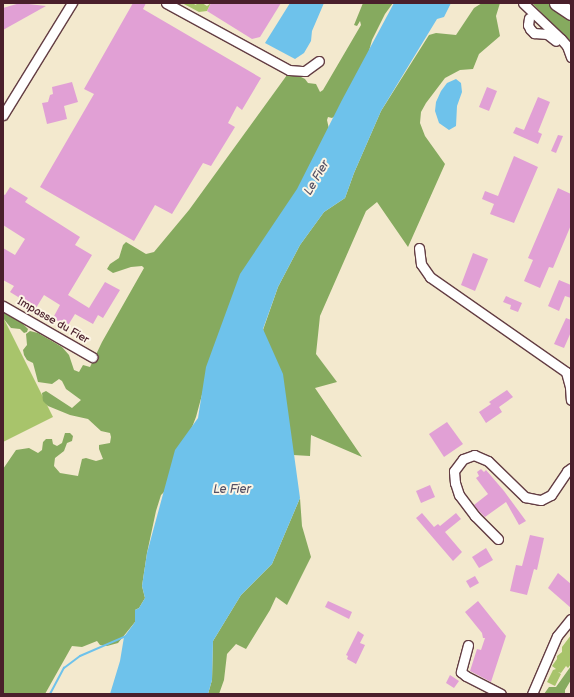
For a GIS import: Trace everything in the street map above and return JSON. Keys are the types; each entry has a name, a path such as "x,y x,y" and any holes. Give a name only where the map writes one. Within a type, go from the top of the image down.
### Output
{"highway":[{"path":"556,3 571,13"},
{"path":"565,3 571,6"}],"street":[{"path":"3,115 72,3"},
{"path":"166,3 289,70 305,71 319,61"},
{"path":"521,4 560,39 570,56"},
{"path":"533,16 528,25 530,29 534,33 547,34 570,56"},
{"path":"419,248 421,264 430,276 569,368 571,400"},
{"name":"Impasse du Fier","path":"3,306 92,357"},
{"path":"498,539 475,516 459,495 455,483 454,470 463,459 474,455 488,461 525,496 541,500 551,495 567,471 571,468"},
{"path":"532,694 557,636 571,619"},
{"path":"468,646 462,672 466,676 501,694"}],"green space":[{"path":"182,3 192,3 196,5 197,3 202,3 207,6 211,3 207,11 199,12"},
{"path":"363,3 393,3 385,14 372,40 367,58 338,114 332,118 328,117 327,120 329,129 203,391 196,417 168,488 161,495 156,511 142,586 145,598 139,608 135,610 135,622 118,643 107,646 100,645 97,641 82,647 72,646 45,694 3,694 3,469 16,450 29,448 38,453 42,450 43,442 46,439 52,439 53,444 57,446 62,443 65,433 70,433 73,436 72,441 67,443 64,451 55,458 54,466 60,473 78,476 82,459 86,458 96,461 103,459 99,445 110,443 111,437 110,433 101,431 88,419 70,415 48,406 43,401 42,393 46,391 72,408 81,400 66,389 62,381 59,379 52,384 38,382 33,363 27,360 24,355 23,350 27,345 26,334 30,331 38,333 62,347 69,355 74,370 79,372 83,365 90,367 102,342 144,268 142,266 131,267 113,273 107,269 110,264 119,258 123,245 126,242 146,254 154,252 189,210 287,75 301,77 308,83 316,84 320,92 323,90 361,25 360,21 357,26 354,25"},
{"path":"482,3 500,3 496,16 500,36 479,54 473,69 460,70 445,78 421,112 420,123 425,136 445,164 408,247 377,202 366,211 320,316 316,354 337,382 315,388 362,457 311,435 310,456 293,455 288,419 263,330 278,287 300,245 324,212 345,198 354,173 381,111 429,35 436,33 456,35 474,8"},
{"path":"532,3 550,3 571,17 571,44"},
{"path":"3,312 20,321 28,329 27,332 24,333 20,329 11,328 3,318"},
{"path":"4,319 53,417 3,442 3,320"},
{"path":"300,498 302,526 311,557 287,605 276,597 270,610 246,649 236,644 227,654 224,680 219,694 208,694 212,680 213,641 241,595 272,564"},
{"path":"571,635 571,664 568,668 566,666 561,673 558,672 561,674 555,686 547,682 553,670 556,669 552,666 557,659 557,656 562,652 562,647"},
{"path":"571,666 571,680 565,690 565,694 544,694 549,687 556,687"}],"water":[{"path":"290,3 324,3 312,31 311,41 304,53 295,59 265,43"},
{"name":"Le Fier","path":"394,3 451,3 444,17 437,19 381,111 354,173 345,198 324,212 300,245 278,287 263,329 283,374 300,498 272,564 241,595 213,641 212,680 208,694 110,694 120,661 124,637 135,622 135,610 139,608 145,598 142,586 147,553 175,450 198,418 206,367 240,274 297,189 342,100"},
{"path":"456,79 461,83 462,92 457,106 456,126 449,130 439,123 435,111 436,102 447,83"}],"building":[{"path":"20,3 46,6 3,30 3,8"},
{"path":"133,3 146,3 143,9 261,78 242,110 237,106 228,123 235,127 211,166 203,163 172,214 155,205 134,241 40,187 94,94 84,89"},
{"path":"211,3 281,3 260,37 252,39 207,11"},
{"path":"72,82 78,102 64,106 67,119 47,124 42,103 48,102 50,95 53,94 52,87"},
{"path":"487,87 497,91 489,111 479,107"},
{"path":"538,97 550,102 538,132 542,134 538,144 513,133 516,127 524,130"},
{"path":"558,135 563,136 556,153 551,151"},
{"path":"514,156 538,167 514,223 490,214 494,204 482,199 485,191 498,196"},
{"path":"10,187 28,198 25,202 80,237 75,245 92,255 68,295 89,308 105,282 120,290 103,318 98,315 93,324 75,314 67,327 53,318 60,305 44,295 36,308 10,292 14,286 3,280 3,248 15,255 25,239 3,225 3,194 5,195"},
{"path":"558,188 571,194 571,225 553,268 549,267 540,288 524,281 533,260 528,258"},
{"path":"473,253 488,259 475,291 461,285"},
{"path":"559,280 571,285 571,298 565,296 559,311 548,306"},
{"path":"506,296 522,303 518,312 510,309 511,305 503,302"},
{"path":"566,318 571,320 571,332 564,348 554,344"},
{"path":"507,390 513,397 499,407 502,412 486,423 479,412 491,404 489,402"},
{"path":"447,422 463,444 444,457 429,434"},
{"path":"481,469 484,472 486,470 504,491 526,521 519,525 506,502 485,517 478,510 474,505 488,494 476,478 479,476 477,472"},
{"path":"430,485 435,497 421,503 416,491"},
{"path":"422,513 434,527 438,524 440,526 456,513 461,519 445,532 462,552 453,561 416,518"},
{"path":"530,535 544,538 537,570 534,569 527,595 510,591 516,565 522,566"},
{"path":"486,548 493,560 479,568 472,557"},
{"path":"558,573 571,584 571,608 548,588"},
{"path":"475,576 479,583 470,588 466,581"},
{"path":"328,601 352,612 349,619 325,607"},
{"path":"478,601 506,636 491,682 470,671 477,649 481,650 485,638 483,638 482,633 465,612"},
{"path":"358,631 364,635 360,643 365,645 356,664 347,659 348,656 346,655"},
{"path":"450,675 459,681 454,688 446,683"}],"waterway":[{"path":"50,694 64,668 80,656 126,636"}]}
